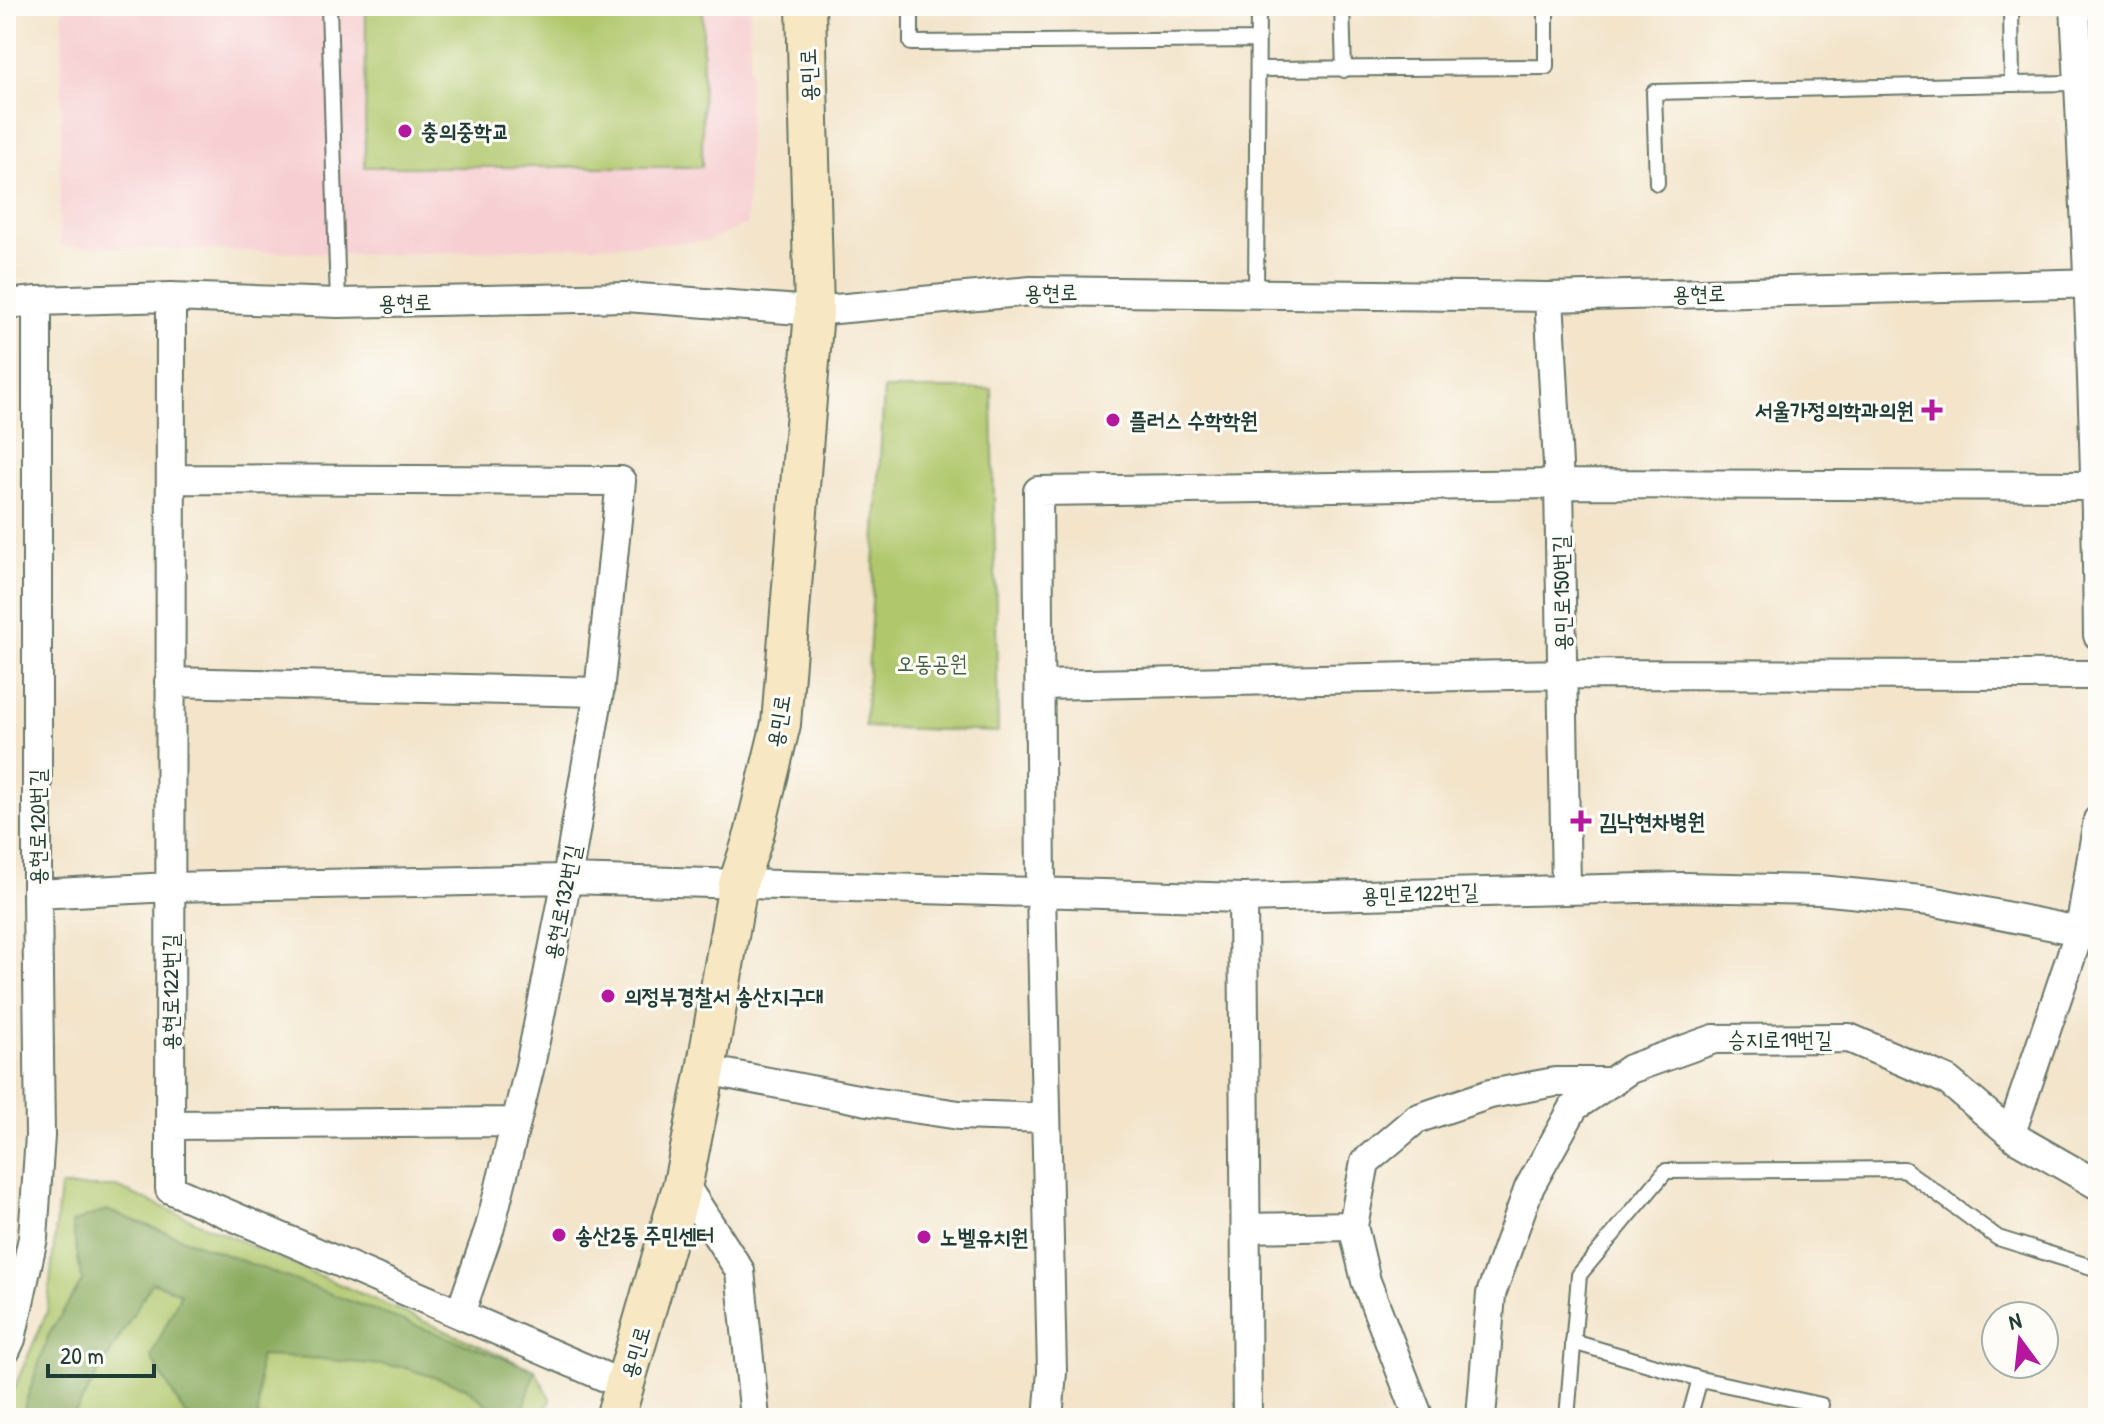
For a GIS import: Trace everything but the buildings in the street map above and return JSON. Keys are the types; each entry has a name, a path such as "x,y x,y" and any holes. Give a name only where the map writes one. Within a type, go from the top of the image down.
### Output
{"main road":[{"name":"용민로","path":"621,1402 683,1183 738,884 754,835 781,724 814,311 806,6"}],"street":[{"path":"2075,6 2094,283 2098,635"},
{"name":"용현로","path":"6,304 171,297 338,303 626,297 814,311 1031,291 1549,297 2094,283"},
{"name":"용현로122번길","path":"171,297 170,1189 460,1314 621,1402"},
{"name":"용민로150번길","path":"1549,297 1559,484 1566,888"},
{"name":"용현로120번길","path":"6,1350 33,1238 40,1136 37,301"},
{"name":"용현로132번길","path":"172,479 621,481 599,692 567,879 530,1066 490,1227 460,1314"},
{"path":"1048,1418 1052,1372 1041,891 1038,491 1559,484 2097,486"},
{"path":"1040,685 1562,674 2098,675"},
{"path":"169,682 599,692"},
{"path":"2011,1133 2089,932 2098,820"},
{"name":"용민로122번길","path":"37,894 170,887 567,879 1243,898 1566,888 1820,890 1931,901 2089,932"},
{"path":"1243,898 1247,1418"},
{"name":"승지로19번길","path":"1481,1418 1491,1294 1529,1188 1574,1107 1630,1069 1714,1039 1849,1038 1947,1080 2011,1133 2098,1185"},
{"path":"706,1070 944,1113 1046,1118"},
{"path":"1419,1418 1366,1281 1353,1226 1365,1162 1416,1119 1490,1094 1555,1082 1612,1082"},
{"path":"170,1125 516,1122"},
{"path":"683,1183 740,1271 755,1418"},
{"path":"1246,1228 1353,1226"}],"lane":[{"path":"329,6 338,303"},
{"path":"911,6 911,43 1258,40"},
{"path":"1256,294 1258,6"},
{"path":"1342,6 1344,70"},
{"path":"1258,69 1546,67 1546,6"},
{"path":"2011,6 2012,84"},
{"path":"1657,183 1654,92 2079,83"},
{"path":"1567,1418 1579,1275 1666,1171 1904,1169 1998,1238 2098,1269"},
{"path":"1573,1342 1700,1379 1821,1405 1818,1418"},
{"path":"1689,1418 1700,1379"}],"shaded area":[{"name":"충의중학교","path":"63,6 750,6 747,224 709,241 381,255 59,246"}],"green space":[{"path":"366,6 703,6 702,167 365,167"},
{"path":"2087,6 2098,6 2098,119 2093,123"},
{"name":"오동공원","path":"884,389 992,389 998,732 865,727"},
{"path":"60,1187 117,1187 535,1370 551,1400 540,1418 6,1418 6,1407 47,1312"},
{"path":"106,1210 535,1370 521,1418 502,1418 466,1387 402,1367 259,1356 258,1418 187,1418 151,1357 181,1293 152,1282 72,1418 49,1418 24,1408 48,1336 82,1281 72,1223"}],"place":[{"name":"충의중학교","path":"405,131"},
{"name":"서울가정의학과의원","path":"1932,410"},
{"name":"플러스 수학학원","path":"1113,420"},
{"name":"김낙현차병원","path":"1581,821"},
{"name":"의정부경찰서 송산지구대","path":"608,996"},
{"name":"송산2동 주민센터","path":"559,1235"},
{"name":"노벨유치원","path":"924,1237"}]}
